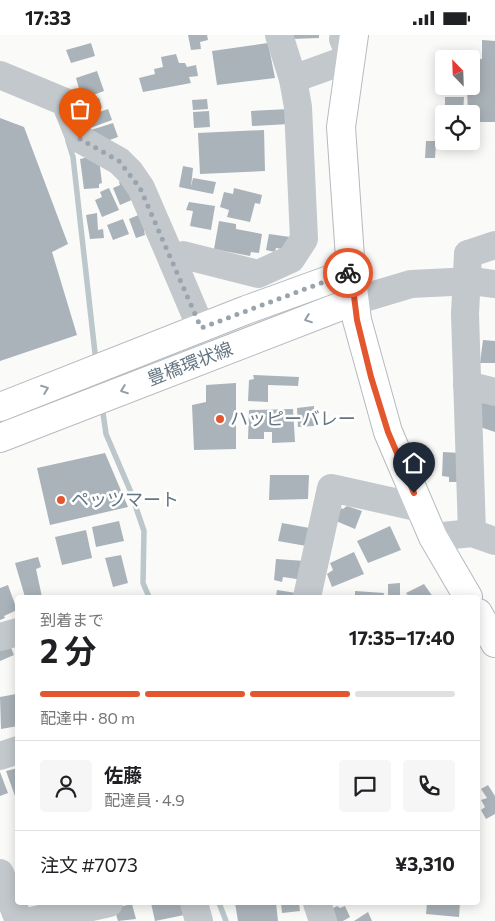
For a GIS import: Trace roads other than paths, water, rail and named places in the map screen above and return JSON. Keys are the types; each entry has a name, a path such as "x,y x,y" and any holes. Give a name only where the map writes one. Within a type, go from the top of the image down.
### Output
{"main road":[{"path":"349,43 341,127 354,301 371,377 388,432 434,537 467,595"},
{"name":"豊橋環状線","path":"0,407 201,328 351,272"},
{"name":"豊橋環状線","path":"0,438 354,301"},
{"path":"480,617 495,643"}],"street":[{"path":"173,262 183,255 258,274 291,259 304,239 298,107 293,79 279,35"},
{"path":"293,79 349,43"},
{"path":"0,75 65,102 80,139 119,161 130,172 140,188 201,328"},
{"path":"434,537 484,537 467,385 465,314 468,254 495,245"},
{"path":"351,272 412,284"},
{"path":"354,301 412,284 472,281 495,284"},
{"path":"467,385 495,391"},
{"path":"307,595 331,488 421,508"},
{"path":"0,637 15,633"},
{"path":"0,756 15,751"},
{"path":"0,873 19,921"},
{"path":"32,921 100,905"},
{"path":"195,905 199,921"},
{"path":"318,905 323,921"}],"waterway":[{"path":"68,141 73,157 96,362"},
{"path":"102,406 106,434 130,490 144,531 143,583 148,595"},
{"path":"220,905 226,921"}],"place":[{"name":"ハッピーバレー","path":"220,419"},
{"name":"ペッツマート","path":"61,500"}]}
